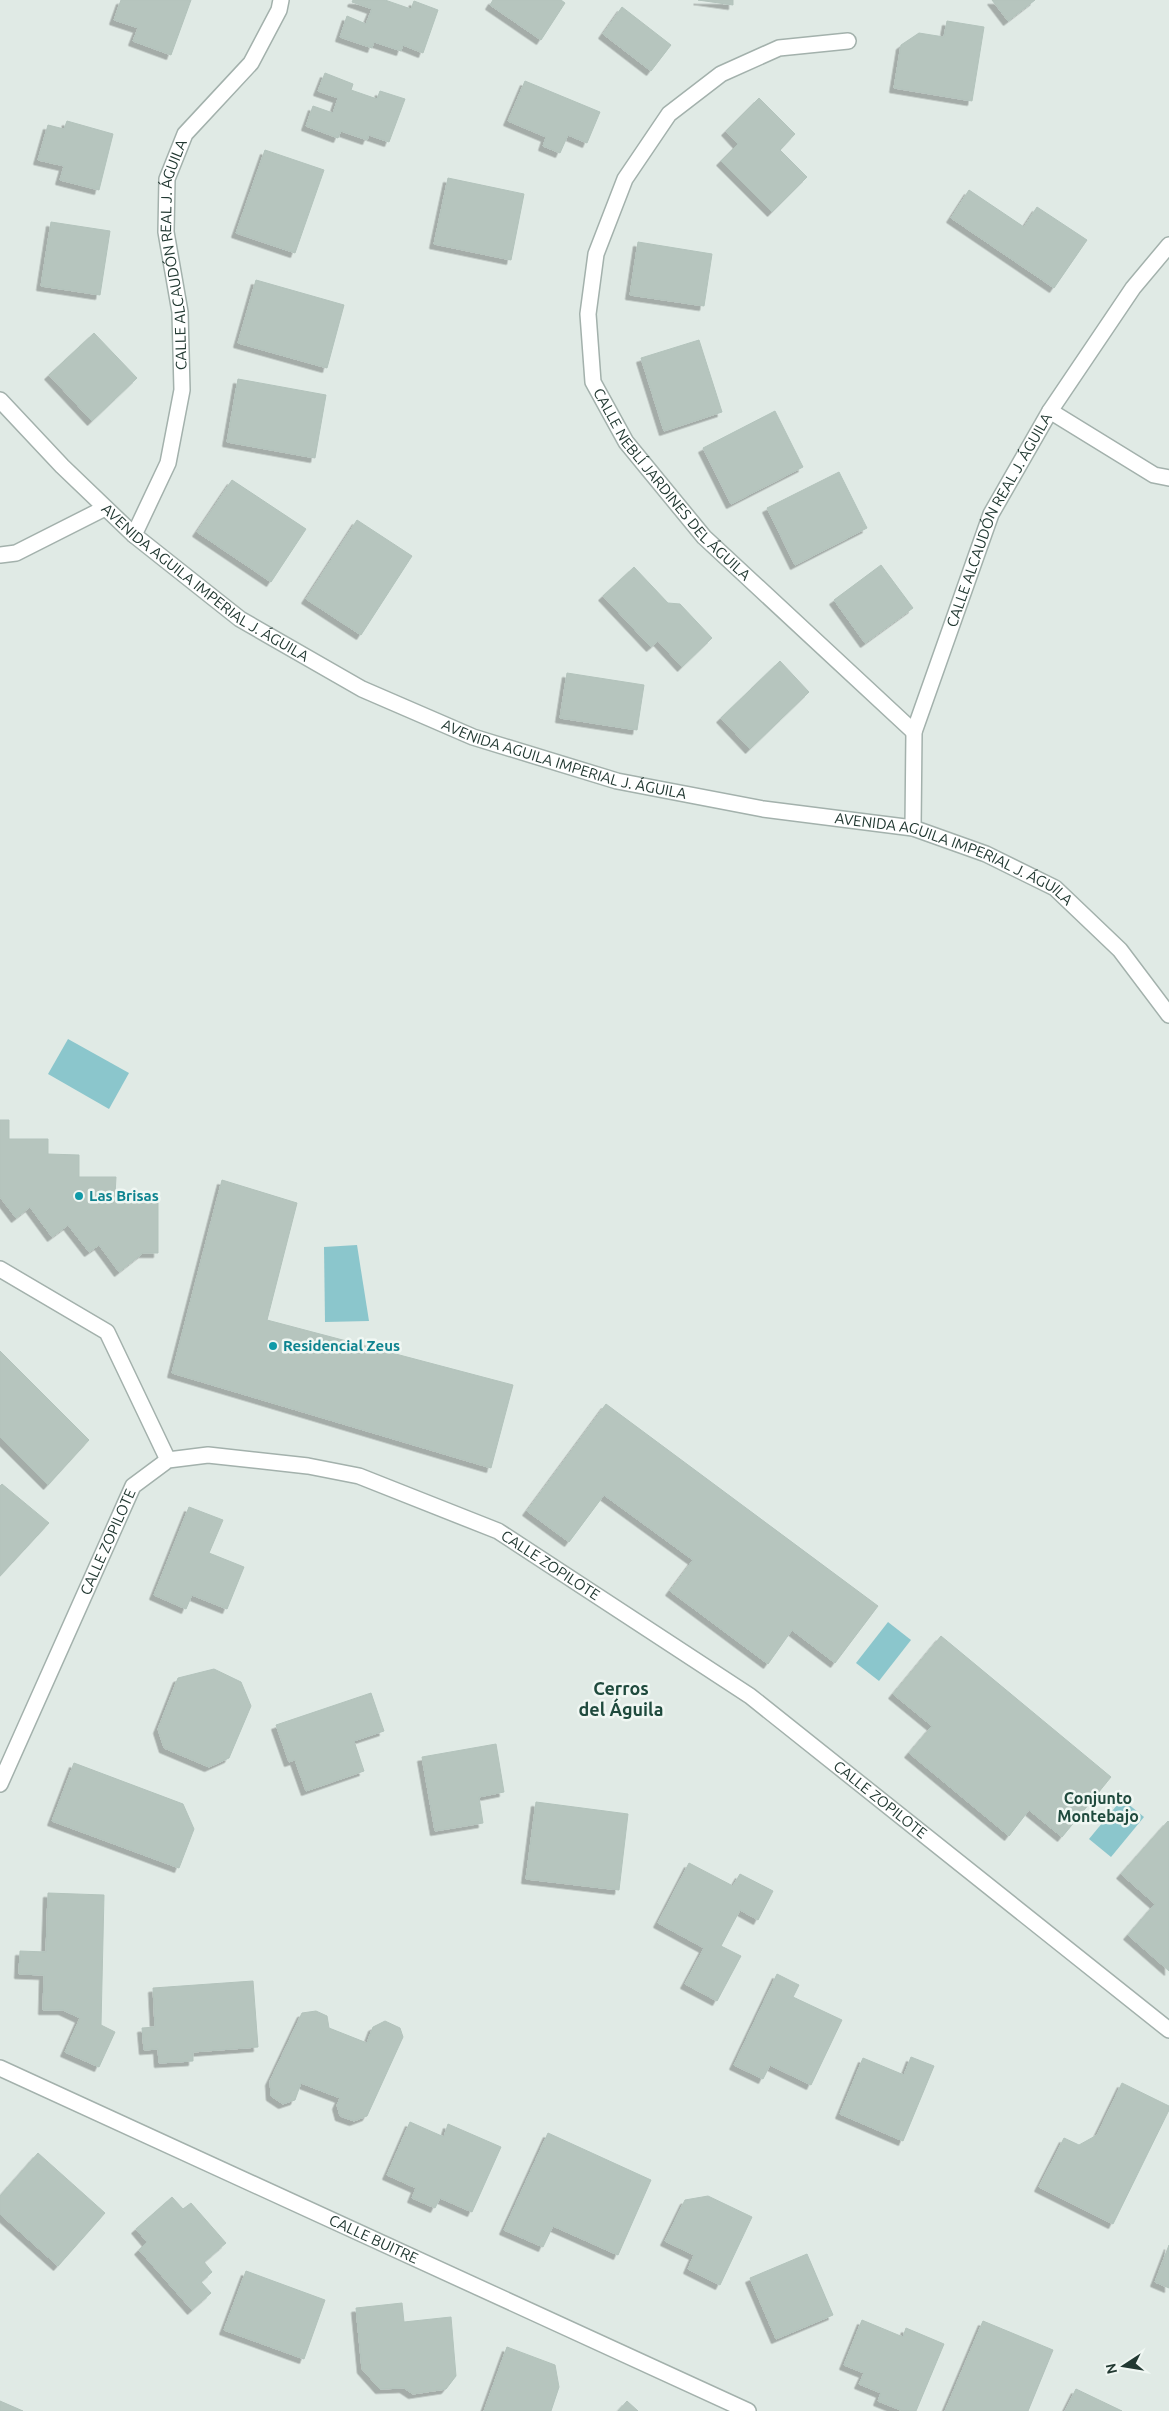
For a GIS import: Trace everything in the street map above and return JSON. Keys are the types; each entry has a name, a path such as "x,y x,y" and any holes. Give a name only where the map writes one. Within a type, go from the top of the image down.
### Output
{"street":[{"name":"CALLE ALCAUDÓN REAL J. ÁGUILA","path":"134,535 168,463 182,390 180,312 166,232 167,179 185,134 251,64 279,10 281,0"},
{"name":"CALLE NEBLÍ JARDINES DEL ÁGUILA","path":"848,40 779,48 721,74 668,114 625,179 596,254 588,314 593,382 626,442 704,537 914,732"},
{"name":"CALLE ALCAUDÓN REAL J. ÁGUILA","path":"913,828 914,732 991,514 1050,412 1133,288 1169,245"},
{"name":"AVENIDA AGUILA IMPERIAL J. ÁGUILA","path":"0,400 105,508 134,535 240,619 362,689 474,737 617,781 762,809 913,828 986,854 1055,888 1120,950 1169,1015"},
{"path":"1050,412 1154,475 1169,478"},
{"path":"0,555 16,553 105,508"},
{"path":"0,1269 107,1332 168,1460"},
{"name":"CALLE ZOPILOTE","path":"0,1784 133,1486 168,1460 208,1455 308,1466 359,1476 498,1531 750,1696 1169,2030"},
{"name":"CALLE BUITRE","path":"0,2068 748,2411"}],"water":[{"path":"68,1039 129,1073 109,1109 48,1074"},
{"path":"357,1245 369,1321 325,1322 324,1247"},
{"path":"888,1622 911,1640 879,1681 856,1663"},
{"path":"1122,1799 1144,1817 1111,1857 1089,1839"}],"building":[{"path":"121,0 191,0 171,55 133,41 138,28 114,20"},
{"path":"353,0 385,0 411,9 414,1 438,10 423,53 403,45 401,51 374,42 372,48 340,37 347,16 366,24 372,9 352,2"},
{"path":"493,0 561,0 565,3 541,40 490,5"},
{"path":"698,0 733,0 733,5"},
{"path":"992,0 1035,0 1008,21"},
{"path":"622,7 671,45 651,71 603,34"},
{"path":"947,21 984,27 972,101 894,88 901,45 919,33 944,37"},
{"path":"325,73 353,84 351,90 377,99 380,91 405,99 389,142 369,135 367,140 341,131 338,138 306,126 313,106 333,113 338,98 318,91"},
{"path":"525,81 600,112 587,143 568,135 560,153 543,146 546,137 508,121"},
{"path":"759,98 795,134 780,150 807,177 772,212 721,161 738,144 726,131"},
{"path":"67,121 113,134 99,190 60,180 64,166 38,160 48,125 64,129"},
{"path":"265,150 324,170 295,253 236,233"},
{"path":"448,178 524,194 511,260 434,244"},
{"path":"969,190 1024,227 1037,207 1087,240 1054,288 951,218"},
{"path":"51,222 110,231 100,295 41,286"},
{"path":"638,242 712,254 704,306 630,295"},
{"path":"256,280 344,305 327,368 238,343"},
{"path":"94,333 137,378 92,421 49,375"},
{"path":"699,340 722,412 664,431 641,358"},
{"path":"238,379 326,395 315,458 227,442"},
{"path":"775,411 803,467 731,504 703,448"},
{"path":"839,472 867,528 795,565 767,508"},
{"path":"232,480 306,529 271,582 197,532"},
{"path":"357,520 412,556 361,635 306,599"},
{"path":"881,565 913,608 865,643 834,600"},
{"path":"634,567 668,603 680,604 712,638 682,667 658,641 651,647 603,596"},
{"path":"780,661 809,692 750,749 721,718"},
{"path":"567,673 644,685 637,730 560,718"},
{"name":"Las Brisas","path":"0,1120 9,1120 9,1139 48,1139 48,1154 79,1155 79,1177 116,1177 115,1195 158,1196 158,1253 143,1253 119,1272 99,1245 89,1252 68,1225 52,1237 30,1207 16,1218 0,1197"},
{"name":"Residencial Zeus","path":"222,1180 297,1203 267,1320 513,1385 491,1468 172,1373"},
{"path":"0,1351 89,1440 48,1485 0,1437"},
{"path":"606,1404 878,1606 835,1663 792,1630 768,1664 670,1591 693,1560 604,1495 569,1542 527,1511"},
{"path":"2,1484 49,1523 0,1576 0,1486"},
{"path":"189,1507 223,1520 209,1553 244,1567 227,1609 192,1595 186,1609 154,1595"},
{"path":"941,1636 1111,1777 1062,1837 1029,1810 1009,1836 909,1753 932,1726 893,1694"},
{"path":"214,1669 241,1682 251,1706 229,1758 209,1767 164,1748 158,1729 178,1678"},
{"path":"371,1693 384,1731 354,1741 364,1771 306,1791 295,1760 289,1762 276,1725"},
{"path":"496,1744 504,1792 479,1797 483,1823 435,1831 422,1757"},
{"path":"74,1763 183,1804 194,1829 179,1868 52,1821"},
{"path":"536,1802 628,1814 619,1890 526,1879"},
{"path":"1168,1821 1169,1971 1128,1935 1155,1904 1121,1874"},
{"path":"689,1863 733,1886 740,1874 773,1891 758,1920 740,1910 721,1946 741,1956 717,2001 685,1984 704,1948 658,1923"},
{"path":"48,1893 104,1895 101,2025 115,2032 99,2067 65,2052 80,2018 63,2010 43,2010 44,1975 19,1974 20,1951 46,1952"},
{"path":"777,1974 799,1985 793,1997 842,2020 811,2085 770,2065 763,2079 734,2065"},
{"path":"253,1981 258,2047 193,2052 193,2061 159,2063 158,2049 144,2050 142,2028 155,2027 153,1988"},
{"path":"316,2011 327,2016 329,2028 367,2043 373,2027 385,2021 400,2028 403,2037 367,2116 354,2121 340,2116 337,2105 340,2098 301,2083 295,2100 283,2104 271,2096 270,2081 302,2013"},
{"path":"911,2057 934,2066 903,2141 840,2114 863,2058 904,2075"},
{"path":"1122,2083 1169,2106 1169,2110 1113,2224 1039,2187 1064,2138 1079,2145 1097,2135"},
{"path":"410,2122 444,2137 448,2124 501,2147 472,2212 440,2198 435,2208 412,2198 416,2188 387,2175"},
{"path":"548,2133 651,2180 618,2255 553,2226 543,2247 504,2230"},
{"path":"38,2153 105,2213 58,2266 0,2214 0,2196"},
{"path":"708,2196 752,2217 720,2285 688,2269 694,2255 665,2241 685,2200"},
{"path":"172,2197 183,2209 191,2203 226,2243 204,2262 212,2272 201,2282 211,2293 192,2310 139,2250 147,2242 136,2229"},
{"path":"1169,2245 1169,2288 1155,2282"},
{"path":"807,2254 833,2315 776,2339 750,2278"},
{"path":"246,2271 325,2300 304,2359 224,2330"},
{"path":"402,2303 404,2322 451,2317 456,2376 446,2389 413,2394 404,2388 380,2389 362,2369 356,2308"},
{"path":"862,2320 903,2337 906,2328 944,2344 916,2411 903,2411 878,2401 881,2393 859,2384 864,2373 844,2365"},
{"path":"983,2321 1053,2350 1028,2411 945,2411"},
{"path":"507,2347 555,2365 559,2387 551,2411 484,2411"},
{"path":"1076,2389 1122,2411 1065,2411"},
{"path":"0,2401 23,2411 0,2411"},
{"path":"627,2401 638,2411 618,2411"}],"place":[{"name":"Las Brisas","path":"79,1196"},
{"name":"Residencial Zeus","path":"273,1346"}],"district":[{"name":"Cerros del Águila","path":"621,1699"},
{"name":"Conjunto Montebajo","path":"1098,1807"}]}
